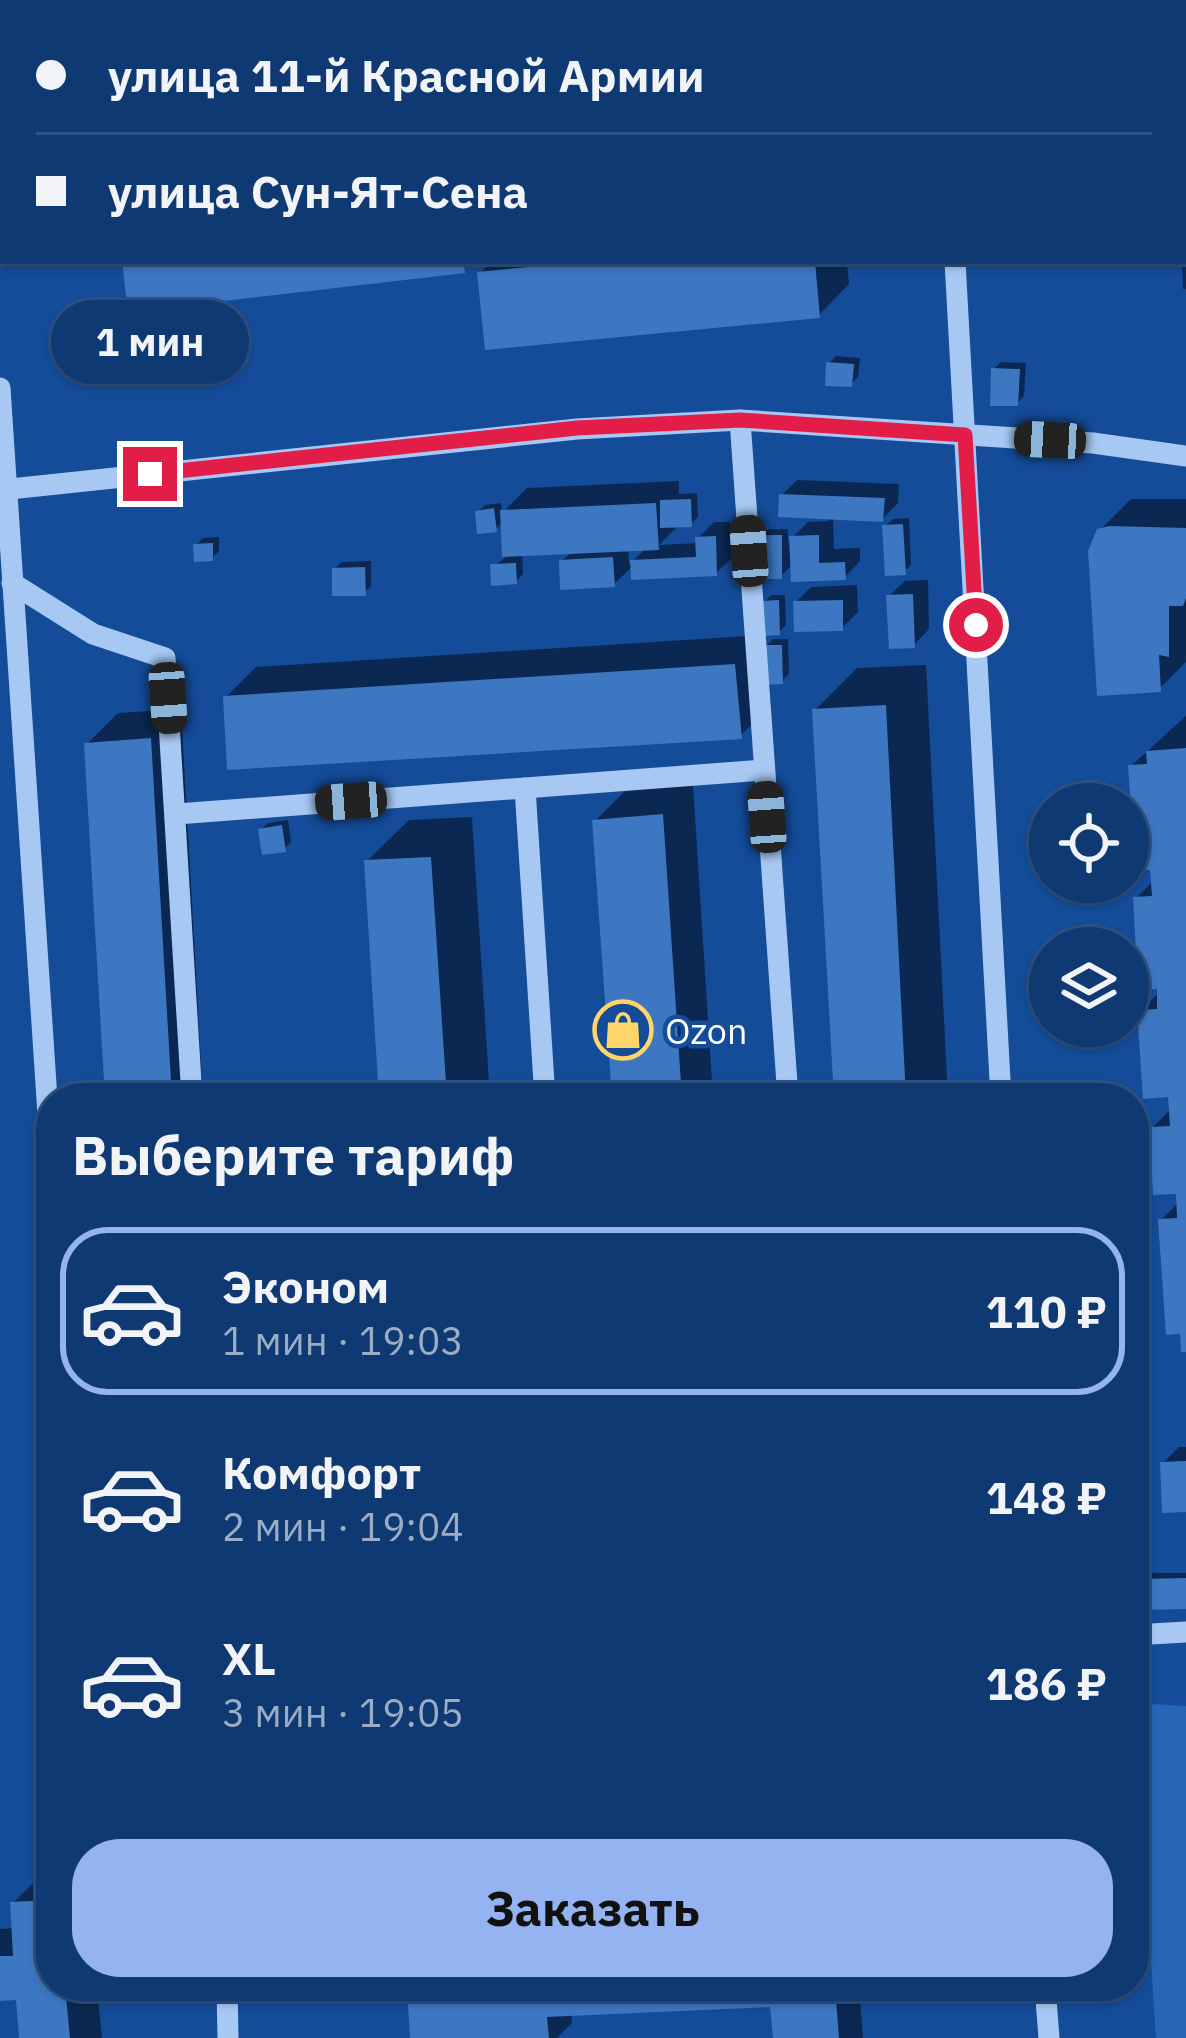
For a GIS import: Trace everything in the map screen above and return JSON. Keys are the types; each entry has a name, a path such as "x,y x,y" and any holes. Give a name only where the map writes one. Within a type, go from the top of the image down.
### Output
{"street":[{"path":"955,264 1000,1083"},
{"path":"0,388 46,1083"},
{"path":"740,420 787,1083"},
{"path":"4,490 577,428 740,420 1093,443 1186,456"},
{"path":"12,583 93,634 165,658 191,1083"},
{"path":"177,814 764,770"},
{"path":"525,788 544,1083"},
{"path":"1149,1634 1186,1632"},
{"path":"227,2001 228,2038"},
{"path":"1047,2001 1048,2038"}],"shaded area":[{"path":"1149,1704 1186,1706 1186,2038 1156,2038 1149,1931"}],"building":[{"path":"122,264 464,264 465,273 128,312"},
{"path":"558,264 815,264 820,318 485,350 477,272"},
{"path":"826,362 854,364 852,387 825,386"},
{"path":"991,368 1020,369 1018,406 990,406"},
{"path":"779,494 885,498 883,522 778,517"},
{"path":"691,499 692,527 660,528 660,500"},
{"path":"656,503 659,550 502,557 500,510"},
{"path":"494,508 497,532 477,534 475,511"},
{"path":"903,524 906,575 885,576 882,525"},
{"path":"1186,528 1186,598 1183,606 1169,606 1169,657 1159,655 1161,692 1097,696 1088,551 1097,529"},
{"path":"759,535 782,535 782,579 759,579"},
{"path":"819,535 819,563 845,562 846,580 791,582 789,536"},
{"path":"716,536 717,576 631,580 630,560 696,557 695,537"},
{"path":"213,543 213,561 194,562 193,544"},
{"path":"613,557 615,587 560,590 559,560"},
{"path":"516,563 517,584 491,586 490,564"},
{"path":"365,567 366,596 332,596 332,568"},
{"path":"913,594 915,648 889,649 886,595"},
{"path":"779,600 780,635 763,636 761,601"},
{"path":"843,600 843,631 794,632 793,601"},
{"path":"763,645 782,645 783,684 763,685"},
{"path":"735,664 742,739 227,770 223,696"},
{"path":"886,705 905,1083 833,1083 812,709"},
{"path":"151,738 171,1083 104,1083 84,743"},
{"path":"1186,748 1186,1352 1181,1352 1180,1334 1166,1335 1158,1219 1177,1218 1176,1194 1153,1195 1149,1127 1170,1126 1168,1097 1149,1099 1149,1083 1142,1083 1139,1047 1149,1047 1149,1009 1157,1009 1157,989 1149,989 1149,927 1135,927 1133,903 1149,903 1152,896 1149,783 1129,783 1128,765 1147,764 1146,751"},
{"path":"663,814 681,1083 611,1083 592,820"},
{"path":"282,825 286,852 262,855 258,829"},
{"path":"431,857 446,1083 378,1083 364,860"},
{"path":"1186,1461 1186,1512 1162,1513 1160,1462"},
{"path":"1186,1578 1186,1609 1149,1610 1149,1579"},
{"path":"36,1901 36,2001 66,2001 70,2038 19,2038 16,2000 0,2001 0,1956 13,1956 10,1902"},
{"path":"408,2001 836,2001 839,2038 773,2038 770,2007 547,2017 549,2038 410,2038"}],"place":[{"name":"Ozon","path":"623,1030"}],"route":[{"path":"150,474 577,428 740,420 965,435 976,625"}]}
